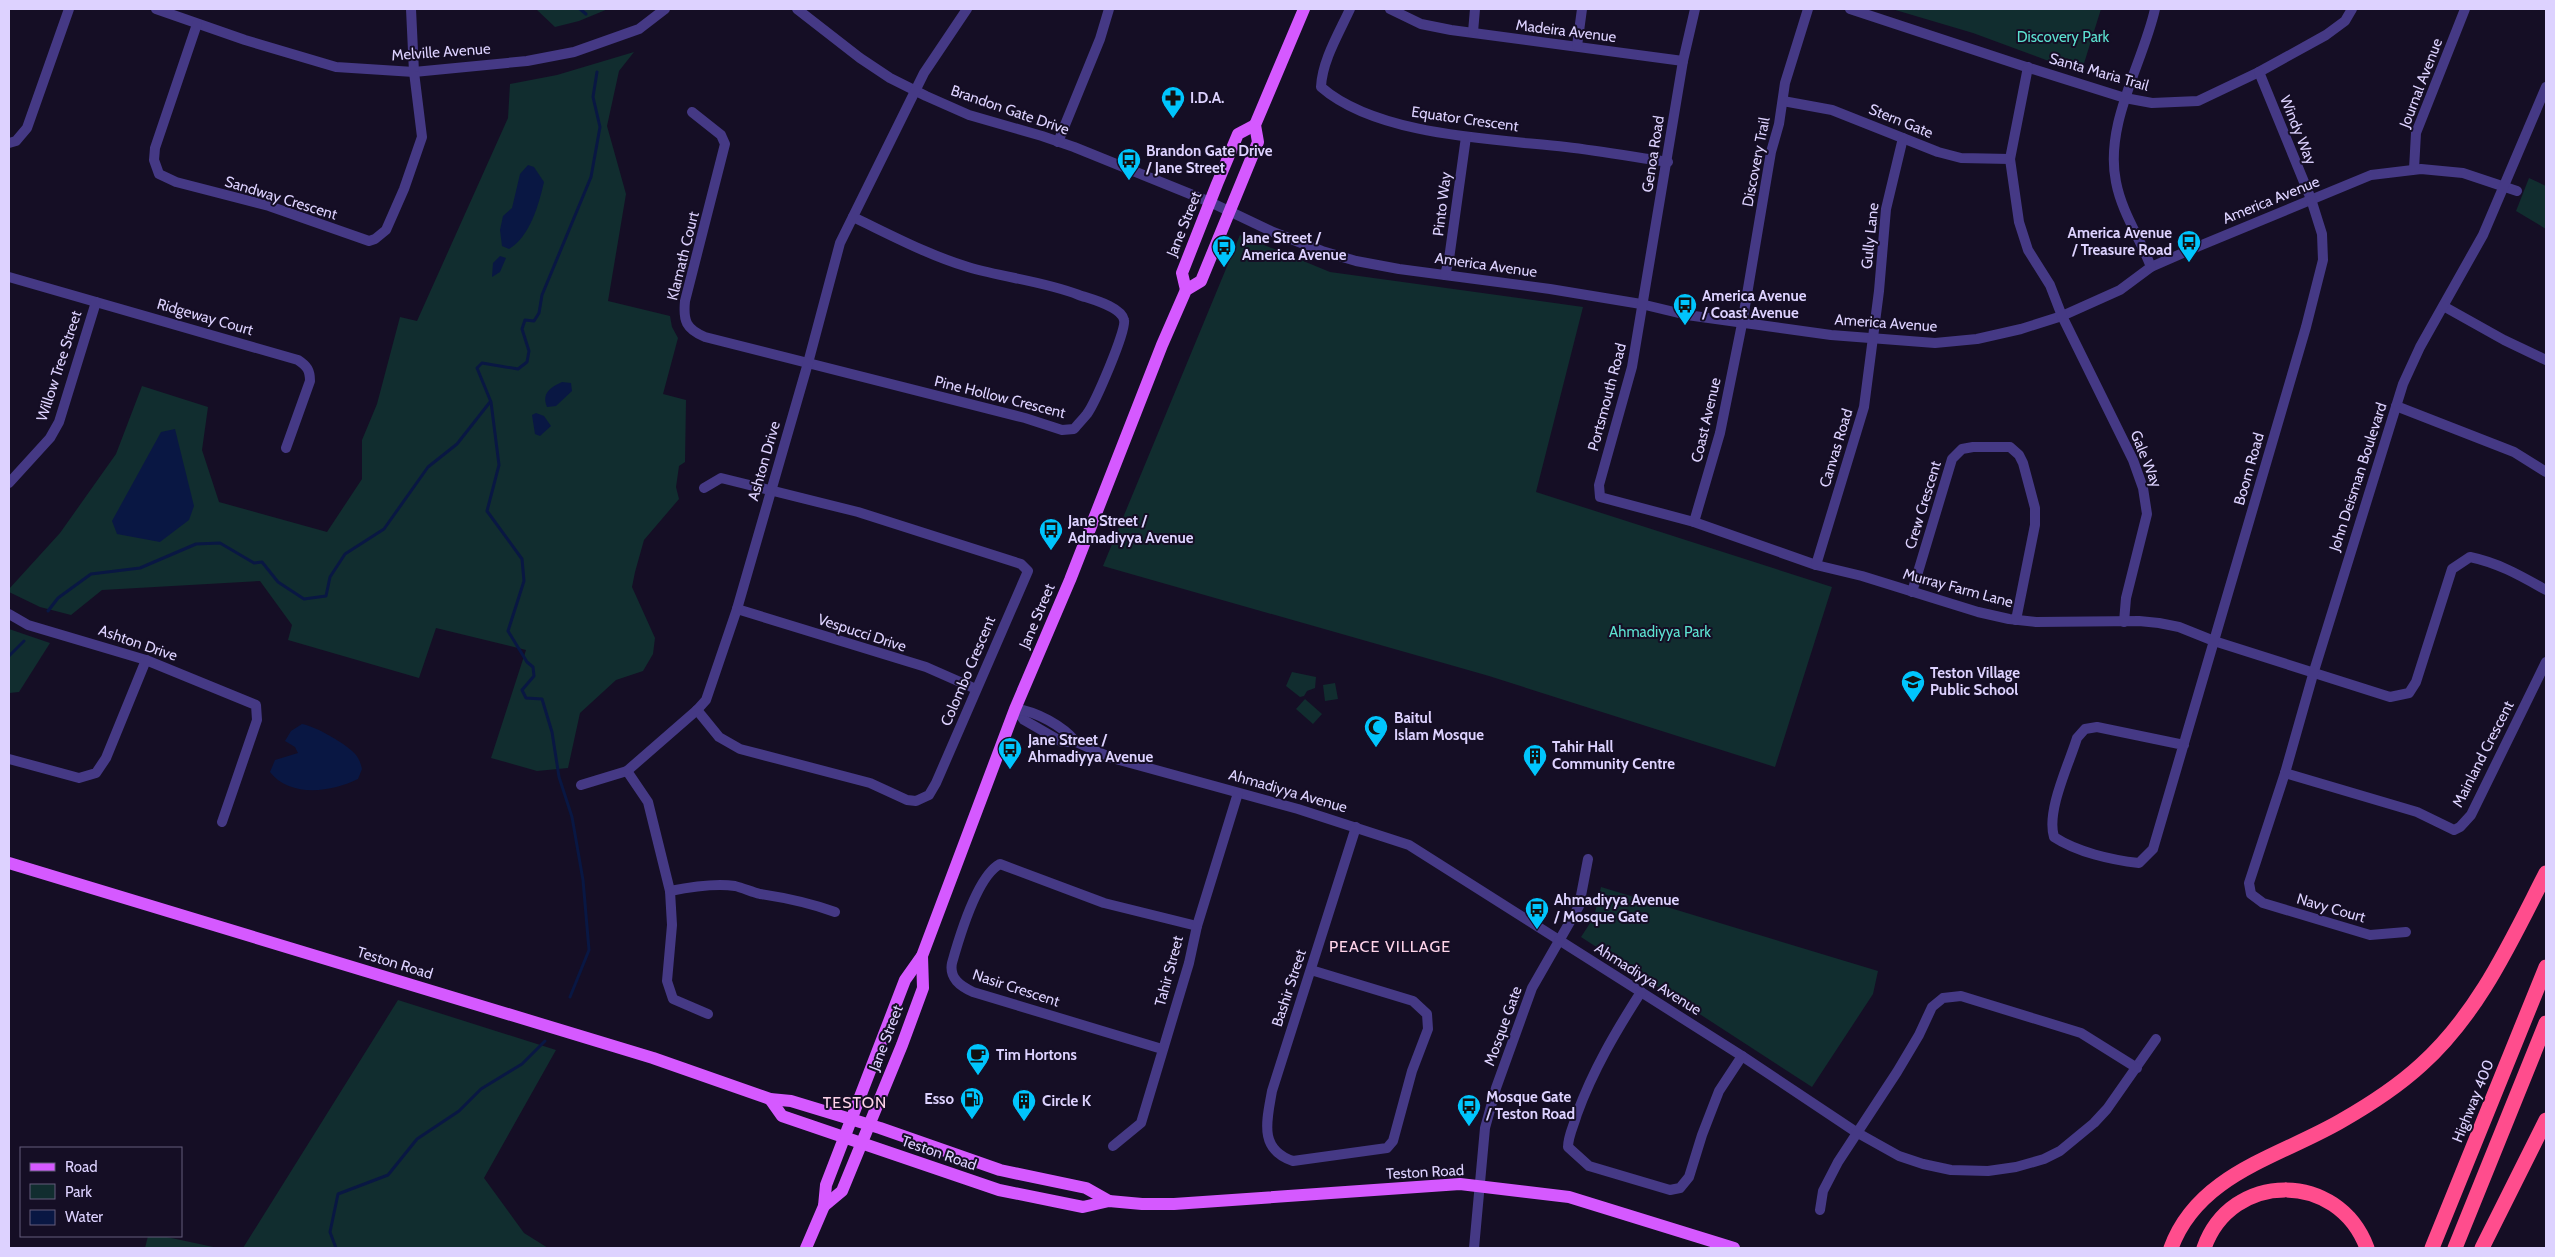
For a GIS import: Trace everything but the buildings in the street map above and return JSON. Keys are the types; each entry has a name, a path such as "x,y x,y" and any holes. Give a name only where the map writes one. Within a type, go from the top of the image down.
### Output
{"highway":[{"path":"2171,1248 2187,1215 2198,1202 2236,1173 2340,1122 2388,1092 2422,1064 2456,1028 2486,987 2546,873"},
{"name":"Highway 400","path":"2432,1248 2546,968"},
{"path":"2455,1248 2546,1023"},
{"path":"2482,1248 2546,1120"},
{"path":"2204,1248 2209,1234 2224,1215 2242,1201 2276,1190 2302,1190 2338,1206 2355,1224 2367,1248"}],"main road":[{"name":"Jane Street","path":"1186,290 1201,282 1258,142 1255,125 1304,9"},
{"name":"Jane Street","path":"806,1248 824,1206 826,1185 906,980 922,956 1015,709 1070,580 1162,344 1186,290 1182,273 1210,202 1238,134 1255,125"},
{"name":"Teston Road","path":"9,863 653,1058 770,1099 791,1101 851,1119 1000,1170 1086,1188 1109,1201"},
{"name":"Jane Street","path":"824,1206 842,1191 902,1045 923,988 922,956"},
{"name":"Teston Road","path":"770,1099 782,1116 844,1138 999,1190 1083,1207 1109,1201 1174,1204 1460,1184 1569,1197 1734,1248"}],"street":[{"path":"9,143 16,141 27,128 69,9"},
{"name":"Melville Avenue","path":"156,9 197,24 336,67 414,72 527,60 574,52 604,43 638,29 665,9"},
{"path":"411,9 414,72"},
{"name":"Brandon Gate Drive","path":"797,9 860,58 916,91 969,115 1058,142 1230,211"},
{"name":"Ashton Drive","path":"581,785 627,771 706,700 736,609 808,363 840,242 924,73 967,9"},
{"path":"1058,142 1100,39 1109,9"},
{"name":"Equator Crescent","path":"1350,9 1321,78 1320,87 1348,105 1383,119 1466,137 1580,148 1668,162"},
{"name":"Madeira Avenue","path":"1390,9 1421,24 1451,30 1683,61"},
{"path":"1473,32 1475,9"},
{"path":"1577,46 1582,9"},
{"name":"Genoa Road","path":"1641,304 1668,162 1683,61 1695,9"},
{"name":"Discovery Trail","path":"1742,324 1771,152 1783,101 1785,83 1808,9"},
{"name":"Santa Maria Trail","path":"1850,9 1924,35 2125,98 2152,103 2198,101 2259,72 2326,35 2345,21 2352,9"},
{"path":"2151,267 2132,228 2115,181 2115,143 2125,98 2156,9"},
{"name":"Journal Avenue","path":"2414,169 2416,133 2465,9"},
{"name":"Sandway Crescent","path":"197,24 155,148 154,160 159,174 176,182 269,206 369,241 375,239 386,230 417,156 422,137 414,72"},
{"name":"Gale Way","path":"2028,67 2010,159 2015,200 2023,238 2050,285 2062,316 2133,460 2144,488 2147,514 2126,598 2124,622"},
{"name":"Windy Way","path":"2259,72 2311,199"},
{"name":"John Deisman Boulevard","path":"2252,894 2249,882 2286,773 2314,672 2403,384 2420,347 2445,307 2483,235 2546,87"},
{"name":"Stern Gate","path":"1783,101 1832,110 1961,158 2010,159"},
{"name":"Klamath Court","path":"692,112 720,134 725,144 686,301 686,324 690,330 705,338 808,363"},
{"name":"Pinto Way","path":"1446,275 1466,137"},
{"name":"Gully Lane","path":"1872,338 1879,291 1886,209 1903,138"},
{"name":"America Avenue","path":"1230,211 1273,232 1322,251 1391,268 1641,304 1687,315 1742,324 1935,343 1969,340 2021,329 2062,316 2120,290 2151,267 2371,175 2414,169 2463,173 2504,185 2517,191"},
{"name":"Boom Road","path":"2184,746 2097,727 2086,729 2077,738 2054,808 2051,828 2054,837 2064,844 2124,862 2139,863 2146,858 2153,848 2184,746 2319,277 2323,260 2322,234 2311,199"},
{"name":"Pine Hollow Crescent","path":"808,363 1025,418 1062,430 1074,428 1087,414 1123,333 1125,320 1121,314 1102,302 1063,289 954,262 853,217"},
{"name":"Ridgeway Court","path":"9,277 298,360 306,365 310,372 310,381 286,448"},
{"name":"Willow Tree Street","path":"9,483 50,438 59,422 96,302"},
{"name":"Portsmouth Road","path":"1600,497 1598,486 1632,367 1641,304"},
{"path":"2445,307 2504,340 2544,358 2546,346"},
{"name":"Coast Avenue","path":"1694,522 1720,433 1742,324"},
{"name":"Canvas Road","path":"1816,565 1864,407 1872,338"},
{"path":"2396,406 2514,452 2546,472"},
{"name":"Crew Crescent","path":"1912,592 1952,459 1962,449 1973,447 2010,448 2019,455 2023,463 2035,508 2034,532 2016,620"},
{"path":"704,488 721,478 770,491"},
{"name":"Colombo Crescent","path":"697,710 708,726 720,737 740,749 870,783 908,800 916,801 929,794 936,783 1028,571 1020,564 858,512 770,491"},
{"name":"Murray Farm Lane","path":"1600,497 1694,522 1816,565 2016,620 2036,622 2139,621 2179,627 2214,641 2314,672"},
{"path":"2314,672 2390,697 2409,693 2420,673 2452,569 2470,557 2504,566 2546,590"},
{"name":"Vespucci Drive","path":"736,609 926,667 976,689"},
{"name":"Ashton Drive","path":"9,614 28,624 146,660 256,706 257,720 222,822"},
{"path":"9,759 79,778 96,773 106,758 146,660"},
{"name":"Mainland Crescent","path":"2286,773 2417,812 2454,830 2460,828 2471,815 2546,662"},
{"name":"Ahmadiyya Avenue","path":"1015,709 1024,720 1062,742 1076,742 1112,758 1184,776 1356,827 1409,845 1742,1056 1856,1132 1899,1156 1923,1164 1951,1170 1988,1171 2016,1167 2044,1159 2074,1141 2107,1109 2156,1039"},
{"path":"627,771 648,802 664,859 670,891 672,925 667,980 673,999 708,1014"},
{"name":"Tahir Street","path":"1113,1146 1141,1122 1188,963 1197,926 1238,793"},
{"name":"Bashir Street","path":"1311,970 1413,1001 1427,1014 1428,1029 1412,1071 1394,1141 1387,1148 1293,1160 1281,1157 1270,1146 1266,1124 1272,1091 1356,827"},
{"name":"Mosque Gate","path":"1474,1248 1485,1128 1496,1088 1532,988 1579,906 1588,859"},
{"name":"Nasir Crescent","path":"1162,1049 973,992 954,979 950,971 952,963 976,896 992,868 1000,864 1104,903 1197,926"},
{"path":"670,891 696,886 734,886 759,894 778,895 835,912"},
{"name":"Navy Court","path":"2252,894 2263,903 2370,935 2406,932"},
{"path":"1641,992 1612,1036 1584,1096 1571,1133 1568,1147 1589,1166 1670,1190 1680,1188 1689,1177 1702,1135 1719,1091 1742,1056"},
{"path":"1820,1210 1823,1191 1856,1132 1901,1065 1919,1035 1932,1007 1943,998 1961,996 2081,1033 2137,1068"}],"green space":[{"path":"536,9 608,9 579,21 555,27"},
{"name":"Discovery Park","path":"1892,9 2101,9 2081,73 1973,33"},
{"path":"634,52 619,71 607,126 626,194 608,301 670,316 672,327 678,338 663,394 686,400 685,462 679,466 676,487 679,499 644,540 632,587 655,638 653,654 643,671 616,680 580,713 568,768 537,771 491,758 526,650 436,628 419,678 288,640 292,625 260,581 102,590 71,615 40,607 9,592 9,589 60,533 116,454 142,386 208,407 202,450 219,502 327,532 362,479 362,440 377,404 400,317 417,321 508,118 510,84 557,75"},
{"path":"2529,178 2546,186 2546,229 2516,211"},
{"name":"Ahmadiyya Park","path":"1240,235 1330,272 1583,307 1536,492 1832,587 1775,767 1489,676 1103,566"},
{"path":"9,629 50,643 19,692 9,693"},
{"path":"1292,672 1316,677 1315,688 1307,691 1304,696 1300,697 1286,686"},
{"path":"1335,683 1338,699 1325,701 1323,685"},
{"path":"1305,699 1322,714 1313,724 1296,709"},
{"path":"1601,887 1878,971 1873,994 1812,1087 1581,937 1594,917"},
{"path":"398,1000 556,1050 484,1178 524,1233 548,1248 243,1248"},
{"path":"148,1237 167,1237 218,1248 145,1248"}],"water":[{"path":"528,165 534,167 544,182 536,210 528,228 523,237 509,249 502,246 500,230 503,216 512,208 520,174"},
{"path":"500,256 506,258 500,272 492,277 493,263"},
{"path":"562,382 571,383 572,391 556,406 547,407 545,402 546,394 551,388"},
{"path":"536,413 544,416 551,426 540,436 535,434 532,415"},
{"path":"175,429 194,506 189,520 160,542 117,534 112,521 161,432"},
{"path":"302,724 322,732 352,751 358,758 362,769 358,779 336,787 312,790 289,786 278,780 270,772 275,760 298,753 295,747 285,741 291,731"}],"waterway":[{"path":"580,9 586,14"},
{"path":"570,997 589,950 583,880 572,817 559,777 552,732 542,699 526,698 522,690 534,676 533,667 527,662 508,631 524,581 522,559 487,511 499,465 491,402 477,368 482,363 518,369 527,362 529,351 522,329 525,320 534,321 539,313 542,295 591,177 600,127 593,97 597,72"},
{"path":"48,611 58,598 91,574 140,568 196,544 220,543 254,563 262,562 278,582 304,599 326,596 330,577 345,554 384,529 428,467 457,444 490,402"},
{"path":"9,656 24,641"},
{"path":"336,1248 330,1232 338,1194 388,1175 417,1139 459,1111 481,1089 522,1064 545,1041"}],"place":[{"name":"I.D.A.","path":"1173,119"},
{"name":"Brandon Gate Drive / Jane Street","path":"1129,181"},
{"name":"America Avenue / Treasure Road","path":"2189,263"},
{"name":"Jane Street / America Avenue","path":"1224,268"},
{"name":"America Avenue / Coast Avenue","path":"1685,326"},
{"name":"Jane Street / Admadiyya Avenue","path":"1051,551"},
{"name":"Teston Village Public School","path":"1913,703"},
{"name":"Baitul Islam Mosque","path":"1376,748"},
{"name":"Jane Street / Ahmadiyya Avenue","path":"1010,770"},
{"name":"Tahir Hall Community Centre","path":"1535,777"},
{"name":"Ahmadiyya Avenue / Mosque Gate","path":"1537,930"},
{"name":"Tim Hortons","path":"978,1076"},
{"name":"Esso","path":"972,1120"},
{"name":"Circle K","path":"1024,1122"},
{"name":"Mosque Gate / Teston Road","path":"1469,1127"}],"district":[{"name":"PEACE VILLAGE","path":"1390,946"},
{"name":"TESTON","path":"855,1102"}]}
